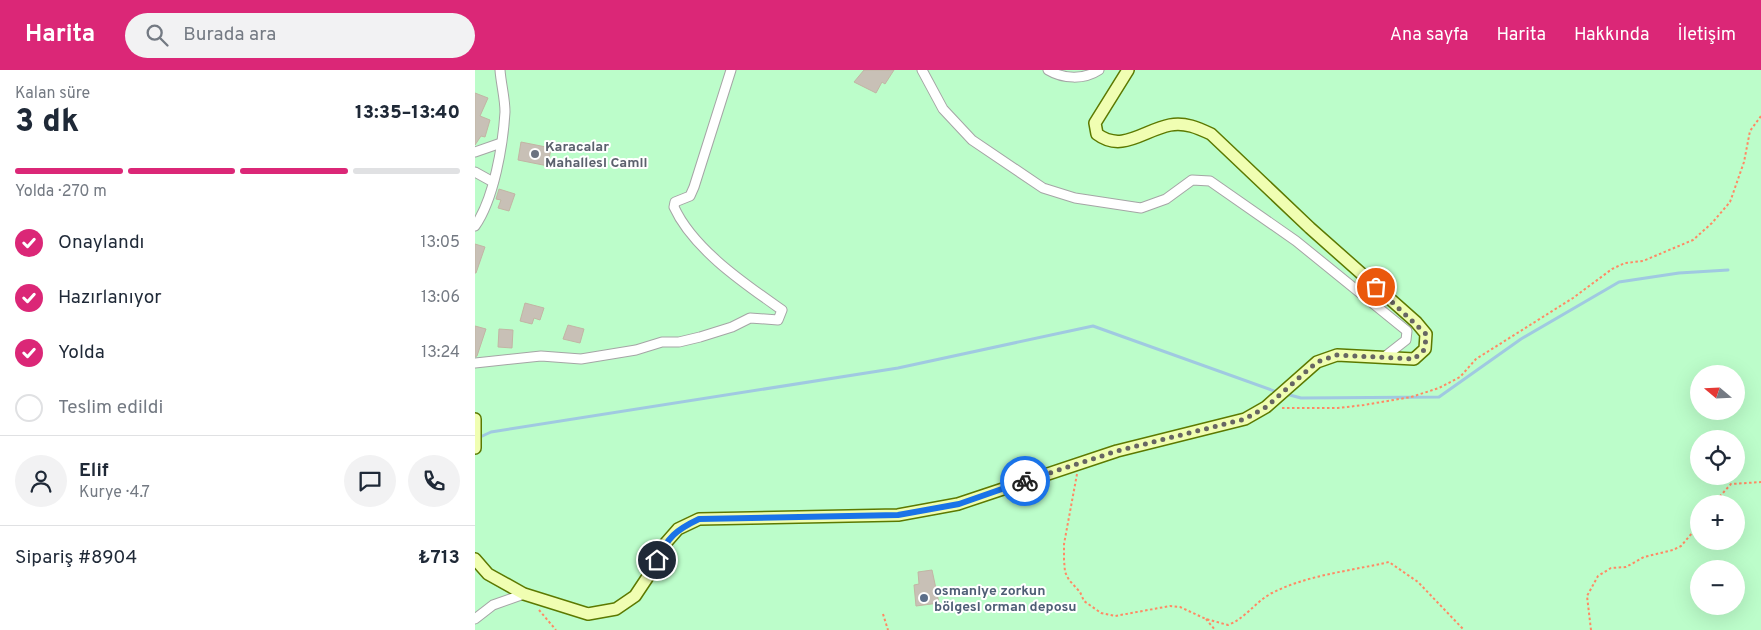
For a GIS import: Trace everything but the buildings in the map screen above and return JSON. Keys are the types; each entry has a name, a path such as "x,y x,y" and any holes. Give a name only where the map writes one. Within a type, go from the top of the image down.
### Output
{"street":[{"path":"475,226 483,215 493,182 501,143 505,111 500,70"},
{"path":"475,363 541,356 581,359 636,350 662,342 679,342 700,337 732,327 750,318 778,320 782,316 782,310 752,289 689,233 673,207 675,202 690,196 694,187 731,70"},
{"path":"922,70 943,110 972,140 1043,188 1075,198 1141,208 1166,199 1192,180 1210,181 1296,241 1407,331 1406,340 1383,358"},
{"path":"1048,70 1055,74 1075,78 1097,71"},
{"path":"475,559 488,574 525,594 588,614 616,609 635,596 649,576 664,545 678,529 699,519 898,515 959,504 1117,451 1245,419 1268,405 1317,362 1337,355 1414,359 1425,349 1426,334 1211,134 1192,125 1171,125 1117,143 1106,141 1097,134 1095,123 1128,70"},
{"path":"475,152 501,143"},
{"path":"475,172 493,182"},
{"path":"475,420 475,448"},
{"path":"475,619 493,606 525,594"}],"path":[{"path":"1268,405 1338,408 1363,405 1411,396 1439,388 1459,377 1475,359 1573,298 1612,269 1677,248 1703,232 1730,202 1744,162 1749,131 1761,116"},
{"path":"1077,464 1077,479 1064,544 1065,572 1084,601 1101,613 1115,616 1170,606 1186,609 1207,619 1228,625 1247,615 1271,594 1290,586 1389,562 1418,582 1464,630"},
{"path":"1721,495 1731,484 1761,482"},
{"path":"1591,630 1587,596 1598,576 1611,568 1626,567 1644,557 1673,550 1681,546 1690,536"},
{"path":"537,608 556,630"},
{"path":"883,614 888,630"},
{"path":"1207,619 1215,630"}],"green space":[{"path":"475,70 1761,70 1761,630 475,630"}],"waterway":[{"path":"1286,394 1301,398 1439,397 1521,339 1619,282 1679,273 1728,270"},
{"path":"478,438 491,432 898,368 1093,326 1277,392"}],"way so far":[{"path":"1025,481 1117,451 1245,419 1266,407 1317,362 1337,355 1414,359 1425,349 1426,334 1416,322 1376,287"}],"place":[{"name":"Karacalar Mahallesi Camii","path":"535,154"},
{"name":"osmaniye zorkun bölgesi orman deposu","path":"924,598"}],"route":[{"path":"657,560 664,545 678,529 699,519 898,515 959,504 1025,481"}]}
